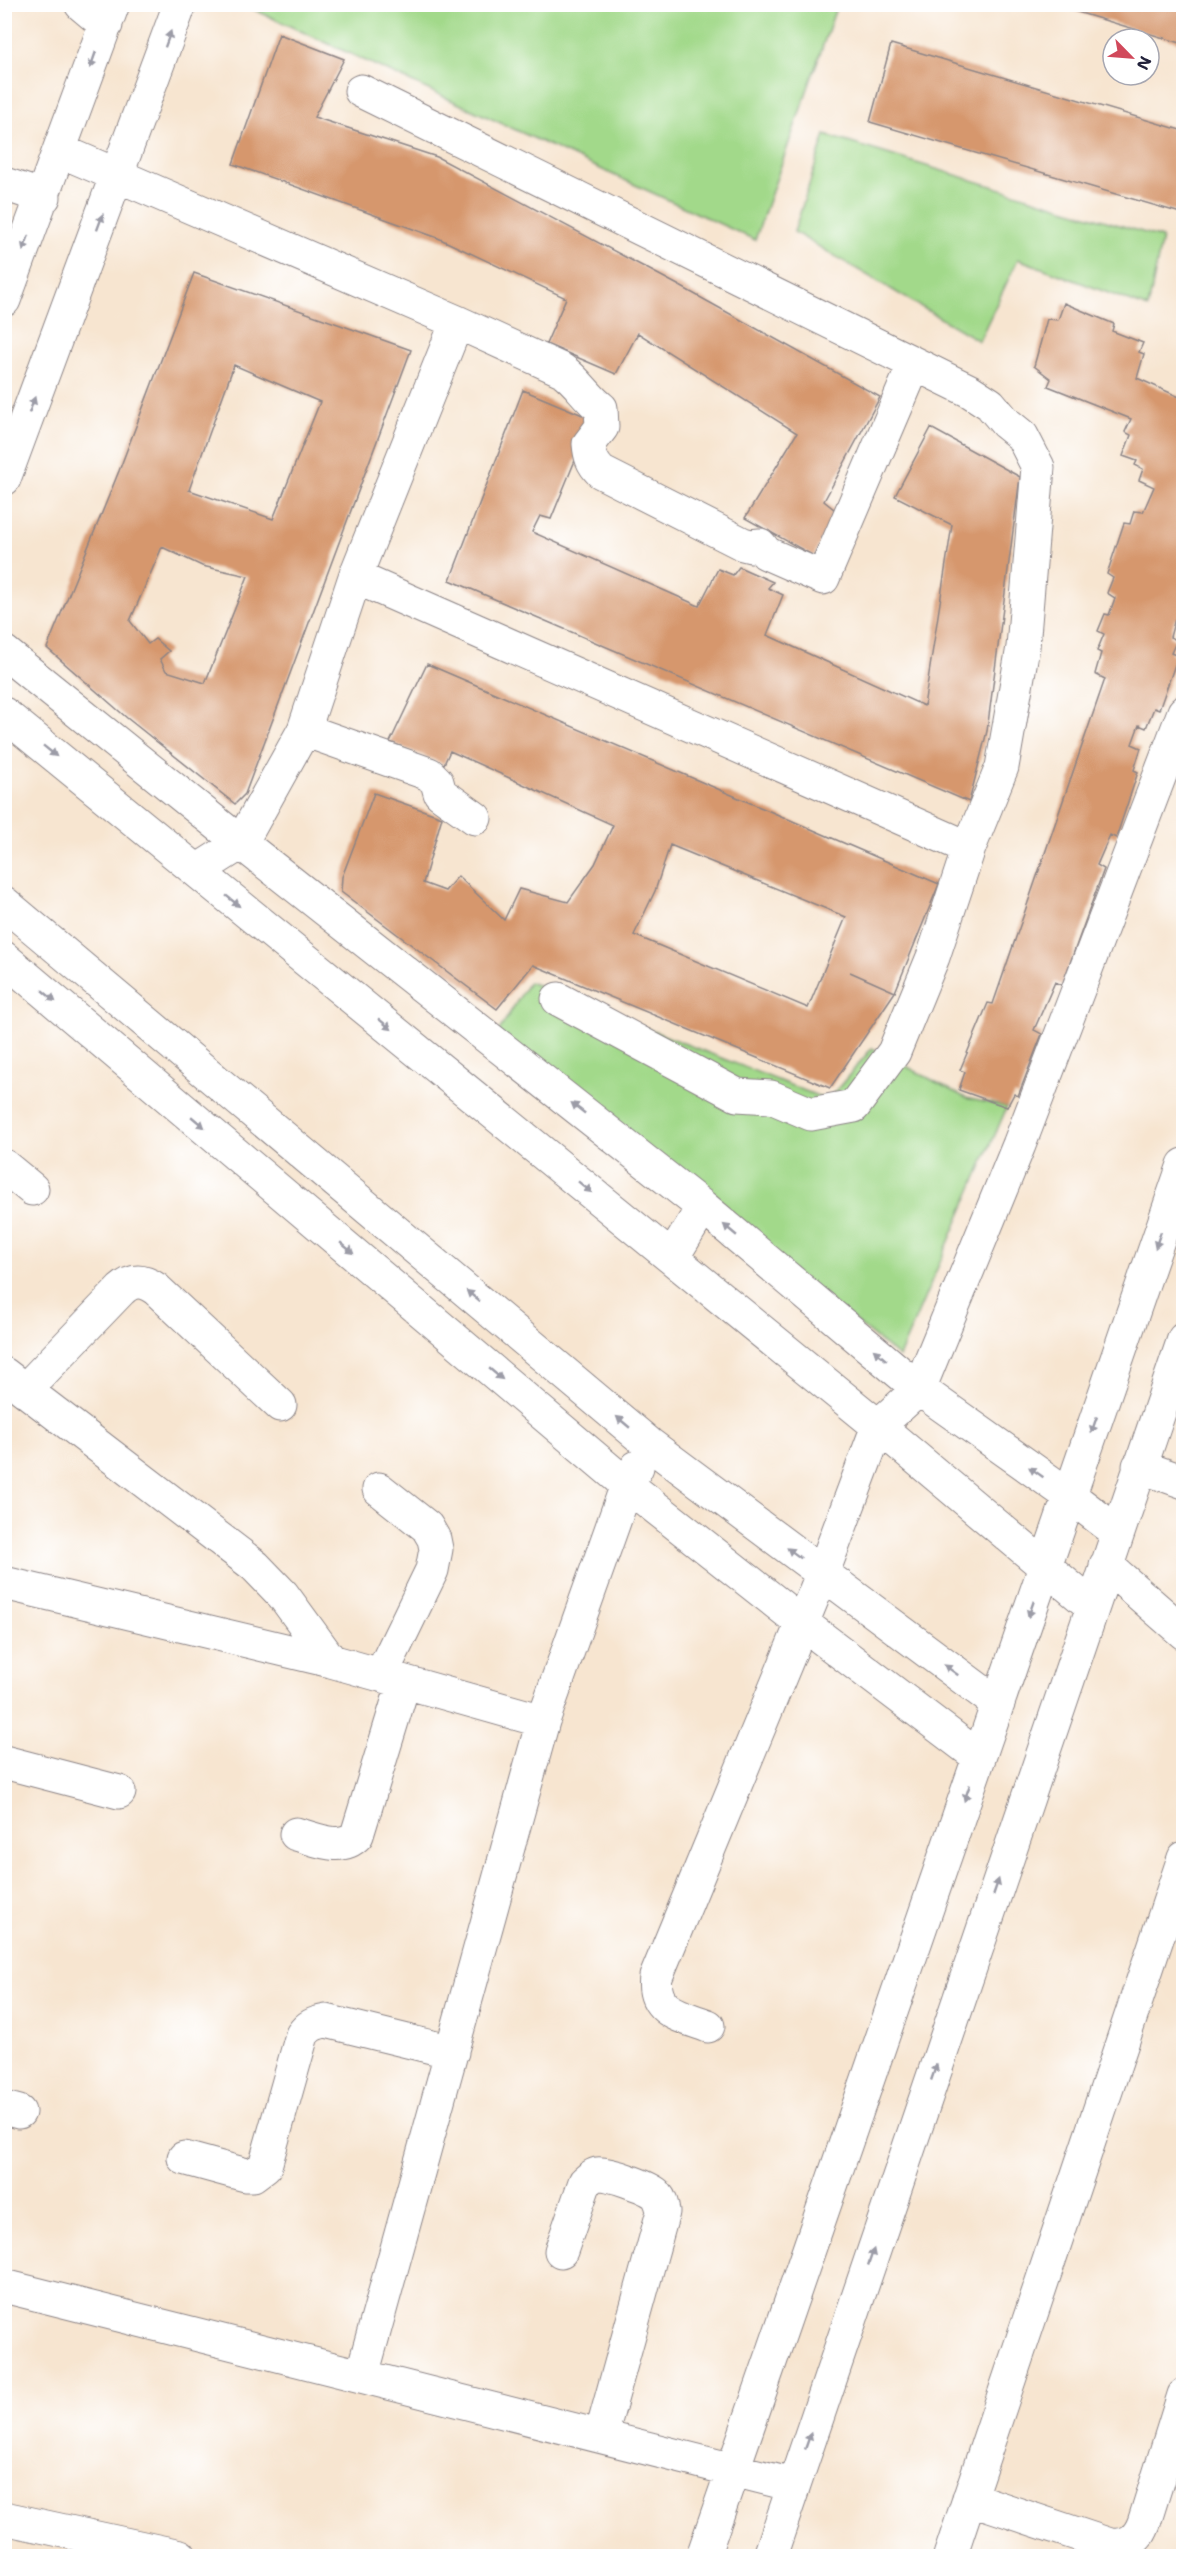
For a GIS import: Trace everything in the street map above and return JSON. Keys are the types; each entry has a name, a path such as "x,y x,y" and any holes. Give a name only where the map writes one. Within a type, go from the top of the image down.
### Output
{"street":[{"path":"4,300 61,151 109,15 81,4"},
{"path":"4,479 180,4"},
{"path":"361,91 970,391 990,404 1006,423 1022,436 1038,467 1023,647 1002,767 969,848 933,957 894,1052 854,1106 811,1114 771,1097 737,1095 558,999"},
{"path":"61,151 457,322 572,377 587,398 601,408 602,427 589,444 590,455 601,472 743,544 760,545 766,553 823,578 914,365"},
{"path":"4,184 44,197"},
{"path":"197,871 241,843 304,730 356,578 457,322"},
{"path":"356,578 969,848"},
{"path":"4,652 241,843 703,1207 919,1389 1117,1532"},
{"path":"708,2026 666,2008 658,2000 655,1988 656,1977 822,1575 878,1426 919,1389 1019,1145 1184,712"},
{"path":"4,714 878,1426 1092,1606"},
{"path":"304,730 429,774 437,782 440,793 475,818"},
{"path":"4,903 649,1444 998,1704"},
{"path":"4,958 627,1485 802,1623 980,1757"},
{"path":"703,2556 1184,1165"},
{"path":"4,1166 32,1189"},
{"path":"672,1258 703,1207"},
{"path":"280,1405 156,1289 148,1283 138,1281 128,1283 15,1382 255,1566 284,1595 331,1661"},
{"path":"770,2556 1184,1339"},
{"path":"362,2375 543,1721 627,1485 649,1444"},
{"path":"1139,1466 1184,1482"},
{"path":"296,1834 344,1844 357,1835 392,1678 432,1570 436,1550 434,1539 427,1527 380,1489"},
{"path":"1106,1565 1184,1633"},
{"path":"4,1583 331,1661 543,1721"},
{"path":"4,1762 119,1792"},
{"path":"950,2556 1184,1858"},
{"path":"184,2158 246,2175 260,2172 265,2166 302,2035 307,2027 316,2022 326,2021 452,2052"},
{"path":"561,2251 585,2182 591,2177 598,2174 606,2175 649,2190 662,2203 663,2212 601,2436"},
{"path":"4,2286 793,2486"},
{"path":"969,2498 1110,2546 1128,2544 1135,2539 1144,2523 1184,2395"},
{"path":"4,2518 180,2556"}],"green space":[{"path":"242,4 837,4 837,5 755,240"},
{"path":"825,135 1162,238 1148,308 1018,259 979,341 794,232"},
{"path":"529,982 828,1100 872,1048 966,1098 1007,1107 899,1357 498,1032"}],"building":[{"path":"1172,4 1184,9 1184,44 1161,37 1161,27 1127,27 1054,5"},
{"path":"279,34 344,59 314,117 437,157 678,285 880,397 824,501 835,510 814,556 745,518 797,433 638,333 616,374 546,344 566,298 438,238 233,164"},
{"path":"891,44 1184,131 1184,214 870,122"},
{"path":"194,273 411,350 245,794 235,804 127,718 47,648 119,471","holes":["234,365 320,402 273,519 189,490","162,547 202,566 248,576 205,683 166,671 160,659 169,651 155,639 148,644 130,621"]},
{"path":"1064,303 1114,324 1112,331 1143,343 1139,352 1144,354 1137,378 1184,399 1184,621 1175,619 1170,637 1177,640 1171,653 1178,656 1159,710 1154,708 1146,728 1139,725 1132,744 1141,748 1134,770 1138,772 1116,838 1110,835 1097,865 1104,869 1062,985 1055,982 1034,1030 1042,1034 1018,1096 1014,1094 1007,1107 959,1090 965,1072 960,1070 988,1003 993,1004 1105,679 1095,674 1101,653 1097,651 1104,634 1098,631 1105,614 1109,615 1115,598 1107,593 1113,578 1107,574 1124,523 1130,524 1134,511 1143,512 1154,487 1139,480 1143,469 1135,465 1137,461 1123,456 1131,435 1125,432 1131,419 1048,386 1051,379 1034,366 1047,319 1058,320"},
{"path":"523,390 592,419 551,519 540,516 532,532 699,606 718,569 733,575 739,567 773,582 768,588 783,595 767,635 924,706 952,525 895,496 931,428 1020,477 987,731 969,802 450,580"},
{"path":"427,664 939,884 895,992 830,1088 533,965 497,1009 341,892 342,877 374,793 442,817 423,883 445,891 458,876 504,920 519,889 568,902 595,864 613,825 450,751 444,764 390,742","holes":["670,845 846,917 808,1008 634,935 655,891"]}]}
